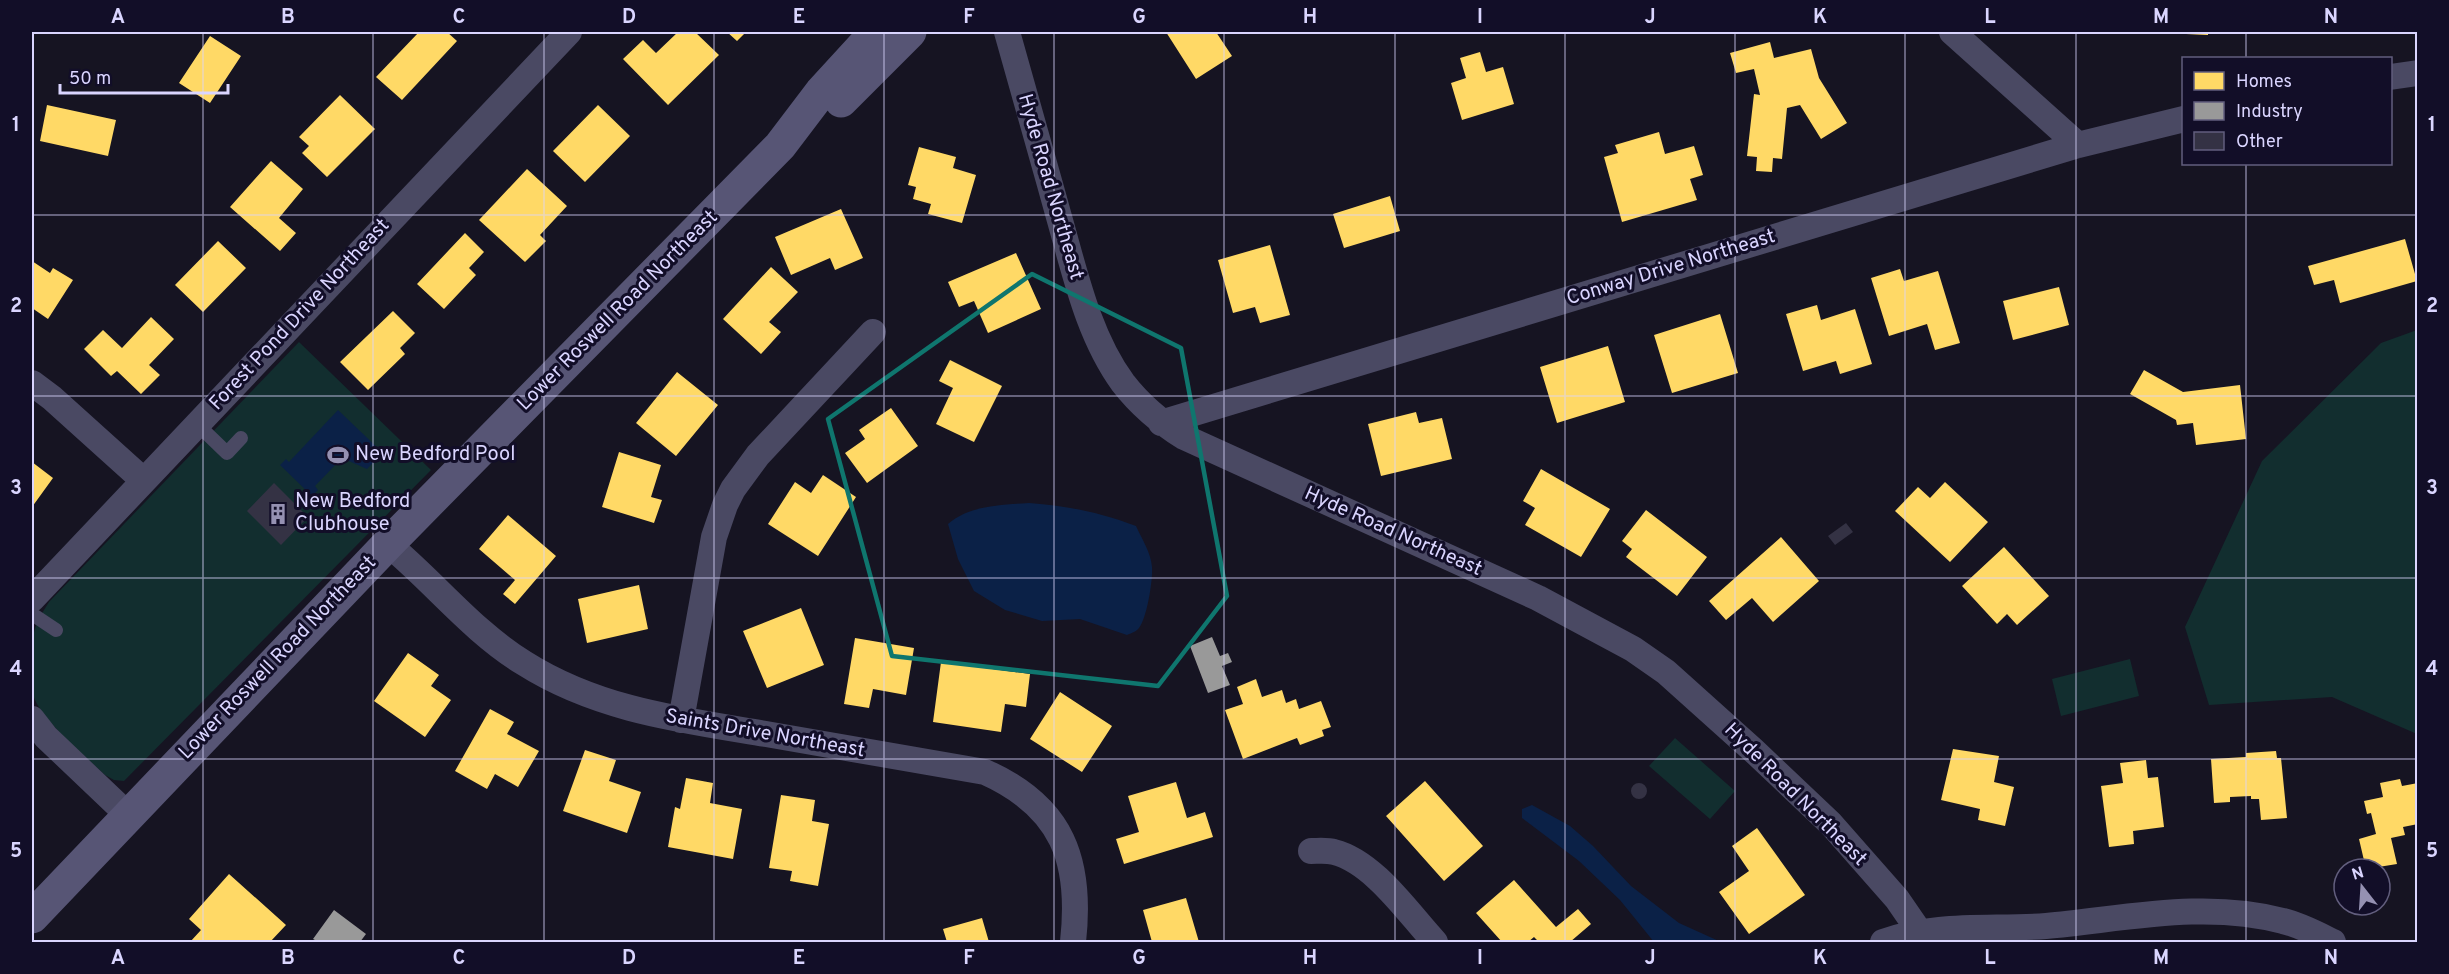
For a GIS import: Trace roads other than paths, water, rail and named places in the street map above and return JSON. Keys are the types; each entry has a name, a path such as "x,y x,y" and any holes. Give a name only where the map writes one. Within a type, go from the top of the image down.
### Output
{"street":[{"name":"Forest Pond Drive Northeast","path":"32,599 569,32"},
{"name":"Lower Roswell Road Northeast","path":"32,916 127,814 388,544 780,146 820,92 876,32"},
{"name":"Lower Roswell Road Northeast","path":"780,146 836,106 910,32"},
{"name":"Hyde Road Northeast","path":"1007,32 1081,293 1102,349 1122,382 1141,404 1161,423 1194,442 1538,598 1633,649 1675,680 1831,824 1897,899 1921,937"},
{"path":"1952,32 2078,144"},
{"path":"2392,77 2418,73"},
{"name":"Conway Drive Northeast","path":"1161,423 2078,144 2182,119"},
{"path":"681,720 714,537 725,505 758,455 873,332"},
{"path":"32,383 52,398 143,480"},
{"name":"Saints Drive Northeast","path":"388,544 410,562 467,620 524,663 592,696 636,711 985,772 1005,780 1023,792 1053,821 1061,838 1073,877 1076,915 1073,942"},
{"path":"32,719 46,737 127,814"},
{"path":"1311,851 1334,852 1356,862 1373,874 1434,942"},
{"path":"1883,942 1921,937 1962,927 2046,926 2164,912 2243,914 2284,921 2333,942"}],"lane":[{"path":"197,424 227,453 241,438"},
{"path":"32,614 56,630"}],"water":[{"name":"New Bedford Pool","path":"338,410 383,453 367,469 342,458 315,486 318,490 312,496 280,465 286,459 289,462"},
{"path":"1029,503 1083,510 1136,526 1148,551 1152,567 1147,608 1138,629 1127,635 1080,619 1042,621 1005,610 974,591 958,559 948,524 976,510"},
{"path":"1532,805 1570,826 1593,846 1631,886 1679,923 1721,942 1654,942 1620,900 1579,861 1522,818 1522,809"}],"place":[{"name":"New Bedford Pool","path":"338,455"},
{"name":"New Bedford Clubhouse","path":"278,514"}]}
